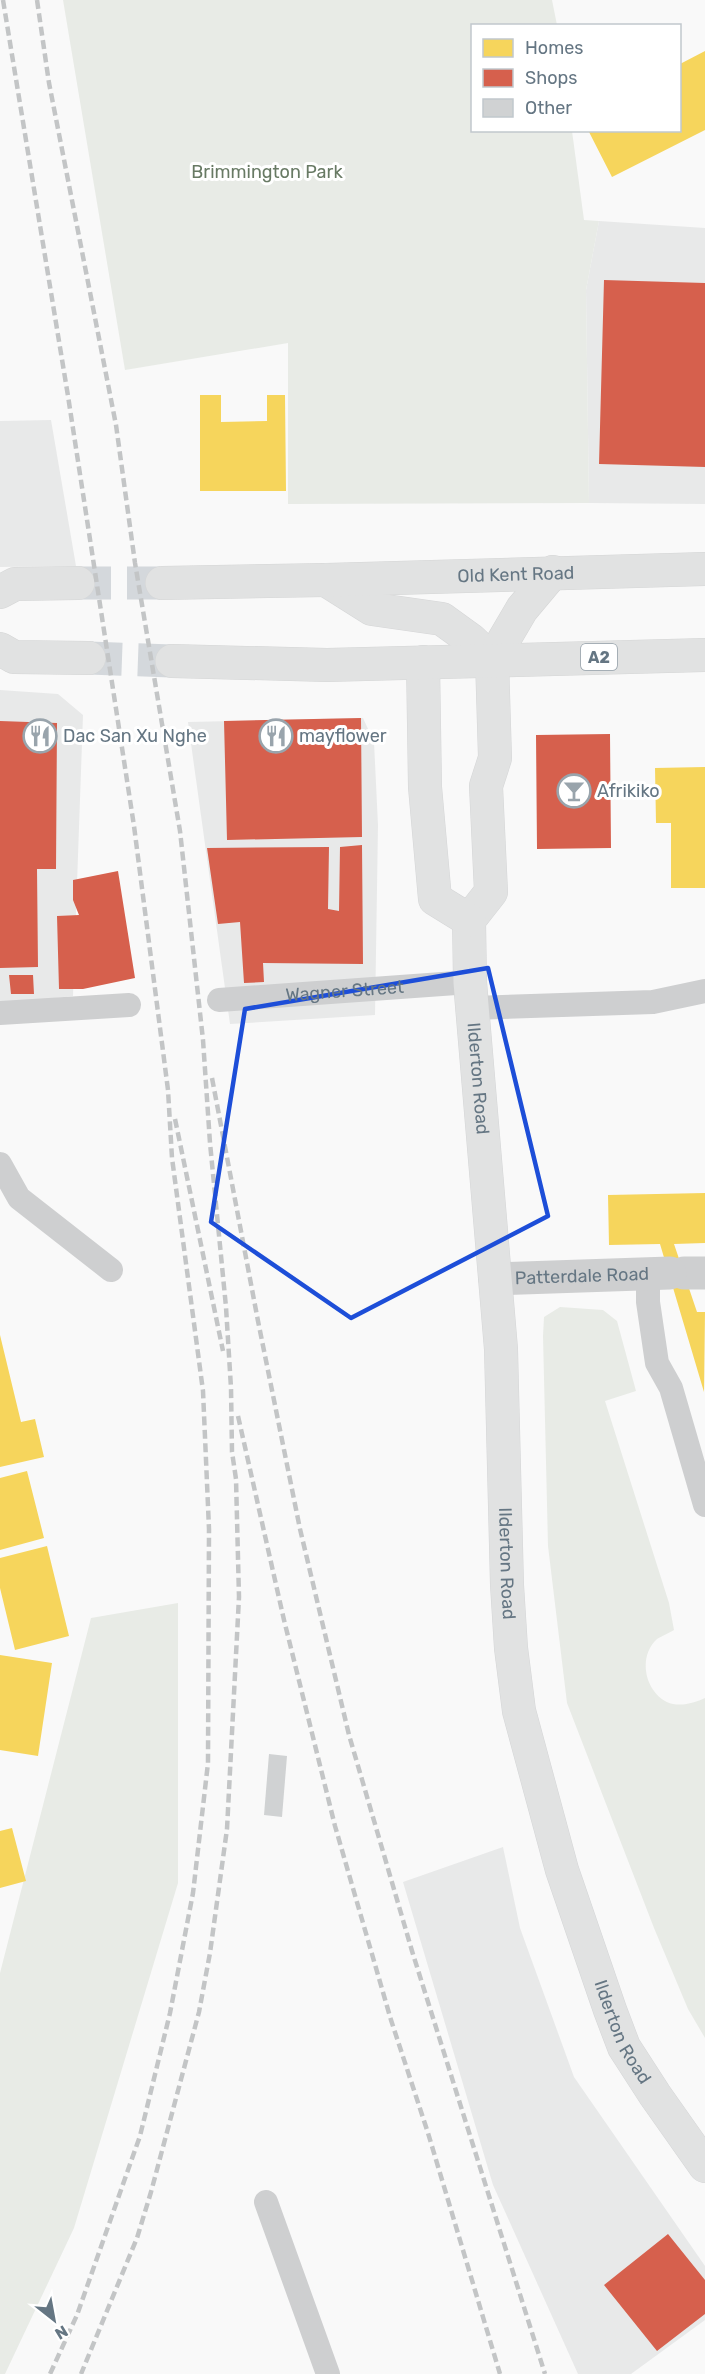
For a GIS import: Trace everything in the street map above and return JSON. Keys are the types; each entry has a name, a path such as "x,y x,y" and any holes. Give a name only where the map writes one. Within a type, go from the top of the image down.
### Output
{"main road":[{"name":"Old Kent Road","path":"162,583 705,569"},
{"path":"423,662 425,787 435,899 469,920 491,892 486,786 495,758 492,660 522,609 554,572"},
{"path":"326,580 372,609 442,619 471,640 492,660"},
{"path":"0,592 15,584 78,583"},
{"path":"0,649 14,657 89,658"},
{"name":"A2","path":"172,661 327,665 705,655"},
{"name":"Ilderton Road","path":"469,920 471,995 501,1349 507,1585 511,1648 519,1712 562,1870 621,2038 654,2095 705,2166"}],"street":[{"name":"Patterdale Road","path":"495,1279 676,1273"}],"lane":[{"name":"Wagner Street","path":"219,1000 471,995 653,1002 705,991"},
{"path":"0,1013 129,1005"},
{"path":"0,1164 20,1198 111,1270"},
{"path":"676,1273 648,1302 657,1363 671,1388 705,1505"},
{"path":"266,2202 328,2374"}],"highlighted area":[{"path":"488,968 548,1216 351,1318 211,1222 245,1009"}],"shaded area":[{"path":"599,221 705,228 705,504 589,503 586,290"},
{"path":"51,420 76,566 0,567 0,421"},
{"path":"0,690 58,694 83,715 73,996 0,1004"},
{"path":"363,718 374,742 378,825 375,1015 230,1024 188,722"},
{"path":"503,1847 520,1928 574,2077 705,2266 705,2320 631,2374 578,2374 493,2185 403,1882"}],"green space":[{"name":"Brimmington Park","path":"63,0 552,0 557,24 471,24 471,132 572,132 584,220 599,221 586,290 589,503 288,504 288,343 125,370"},
{"path":"560,1307 603,1310 617,1321 636,1391 605,1401 669,1603 674,1630 657,1639 651,1647 647,1656 647,1676 656,1694 673,1704 686,1704 705,1698 705,2038 688,2009 654,1928 567,1703 548,1546 543,1336 544,1317"},
{"path":"178,1603 178,1883 74,2228 5,2374 0,2374 0,1973 91,1618"}],"building: Homes":[{"path":"705,51 705,130 612,177 589,132 681,132 681,63"},
{"path":"200,395 221,395 221,422 267,421 267,395 285,395 286,491 200,491"},
{"path":"705,767 705,888 671,888 671,823 656,823 655,768"},
{"path":"705,1193 705,1243 674,1244 697,1312 705,1312 704,1392 660,1244 609,1245 608,1195"},
{"path":"0,1335 21,1422 35,1419 44,1457 0,1467"},
{"path":"27,1471 44,1538 0,1550 0,1478"},
{"path":"47,1546 69,1636 15,1650 0,1588 0,1558"},
{"path":"0,1655 52,1663 38,1756 0,1750"},
{"path":"12,1828 26,1881 0,1888 0,1831"}],"building: Shops":[{"path":"604,280 705,283 705,467 599,464"},
{"path":"361,718 362,837 227,840 224,721"},
{"path":"0,721 57,723 56,869 37,869 38,967 0,968"},
{"name":"Afrikiko","path":"610,734 611,848 537,849 536,735"},
{"path":"362,845 363,964 263,963 264,982 244,983 240,922 218,924 207,848 329,847 328,909 339,911 340,847"},
{"path":"118,871 135,978 83,989 59,989 57,916 79,915 73,900 73,880"},
{"path":"9,975 33,975 34,994 11,994"},
{"path":"668,2234 705,2280 705,2314 657,2351 604,2285"}],"building: Other":[{"path":"269,1754 287,1756 282,1817 264,1815"}],"tunnel":[{"path":"78,583 162,583"},
{"path":"89,658 172,661"}],"railway":[{"path":"3,0 68,396 134,826 168,1090 172,1158 203,1391 209,1529 208,1763 193,1893 170,2013 140,2136 77,2315 50,2374"},
{"path":"37,0 49,83 116,425 135,563 180,831 203,1040 210,1143 226,1307 232,1452 236,1479 239,1597 227,1829 210,1953 199,2012 137,2238 81,2374"},
{"path":"212,1078 300,1529 349,1735 412,1951 545,2374"},
{"path":"175,1119 223,1351"},
{"path":"238,1416 284,1620 335,1826 391,2020 428,2133 500,2374"}],"place":[{"name":"Dac San Xu Nghe","path":"40,736"},
{"name":"mayflower","path":"276,736"},
{"name":"Afrikiko","path":"574,791"}]}
